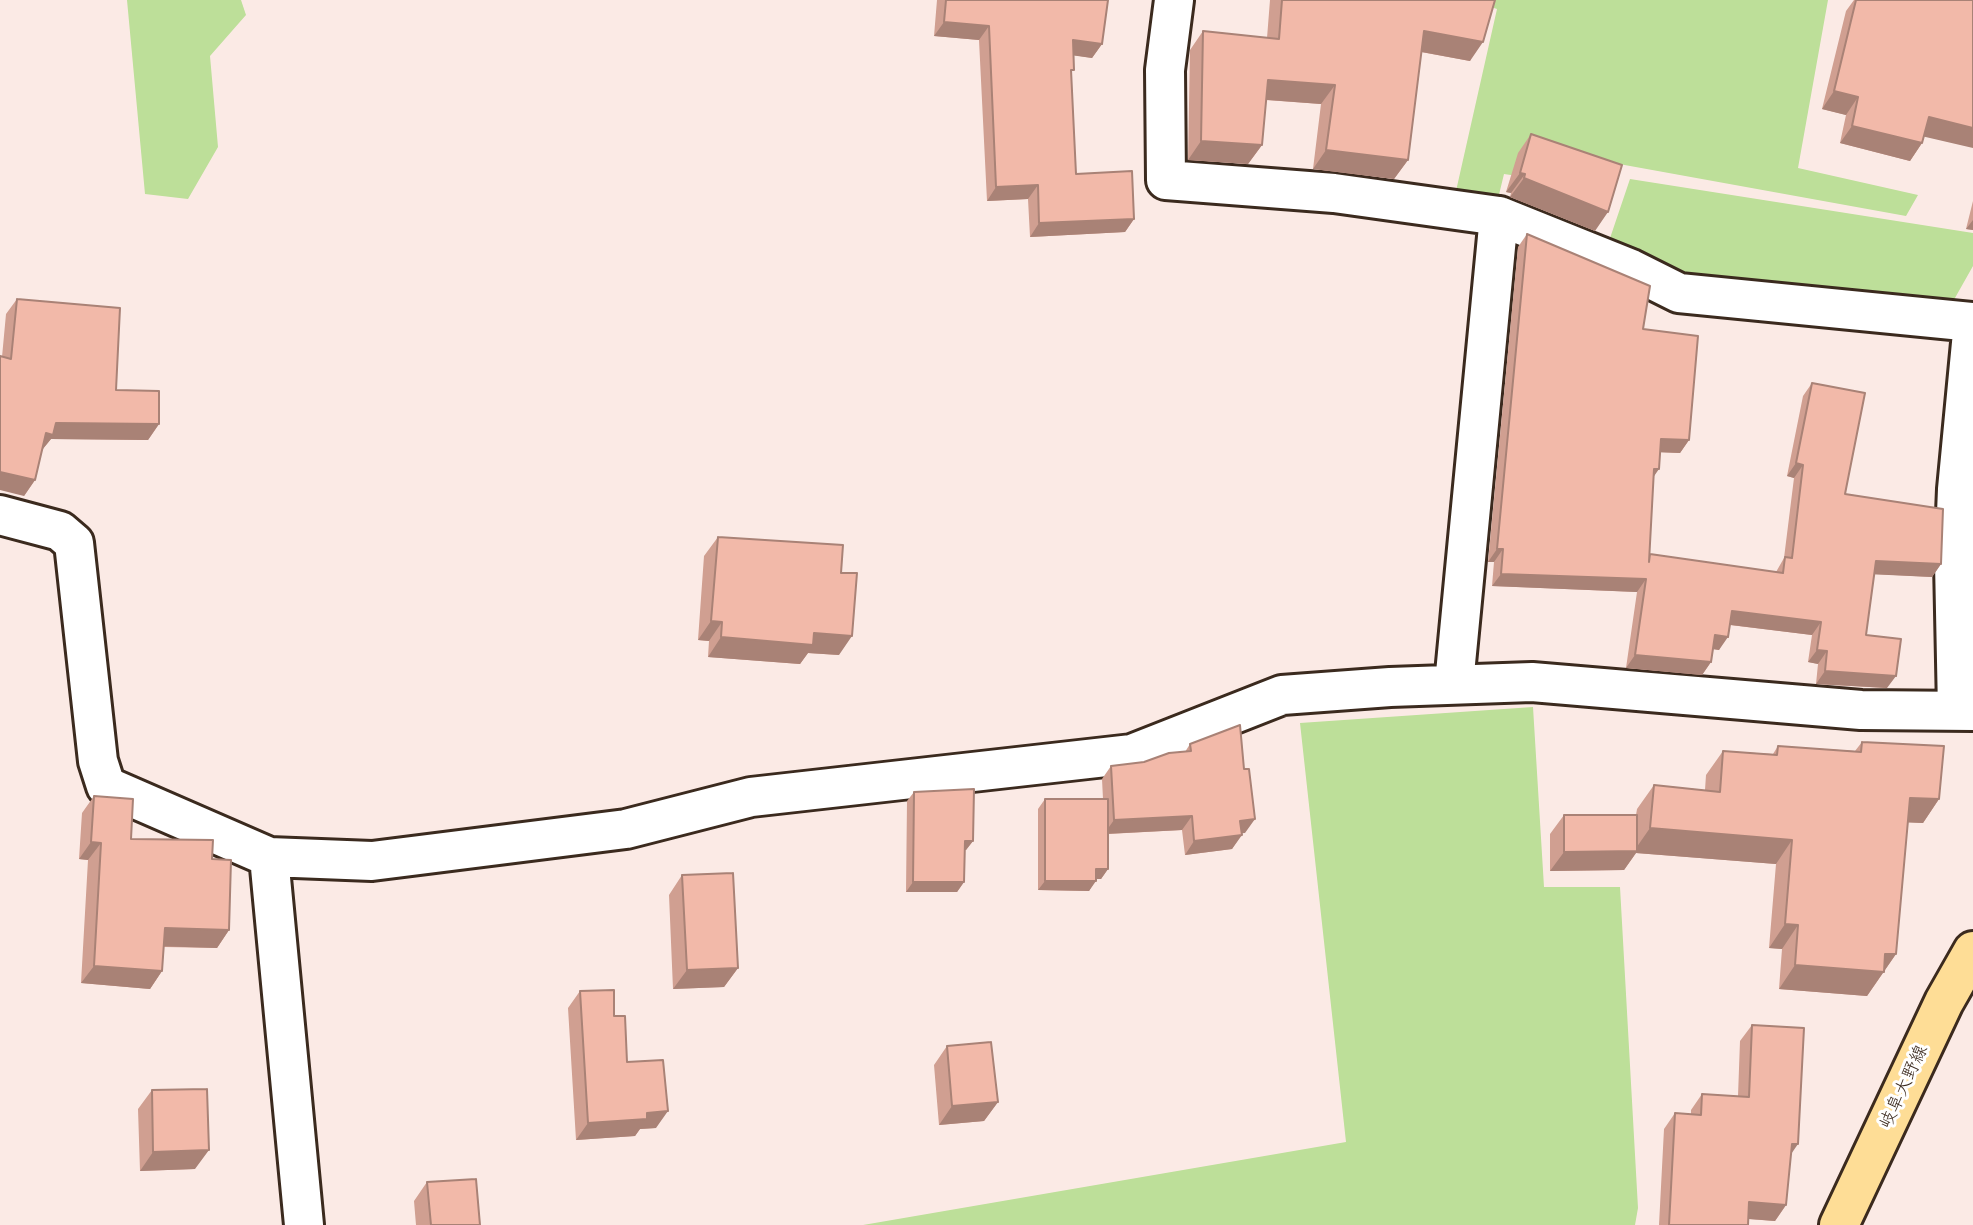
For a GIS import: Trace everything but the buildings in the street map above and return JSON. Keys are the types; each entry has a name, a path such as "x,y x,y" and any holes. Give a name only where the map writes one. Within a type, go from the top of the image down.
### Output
{"main road":[{"name":"岐阜大野線","path":"1839,1225 1944,1002 1973,951"}],"street":[{"path":"0,515 61,531 74,543 98,761 106,786 269,858 372,861 626,829 751,797 1132,754 1282,695 1532,682 1861,710 1965,711 1957,501 1973,322 1679,293 1631,269 1499,216 1334,193 1166,180 1165,70 1174,0"},
{"path":"1454,684 1499,216"},
{"path":"269,858 304,1225"}],"green space":[{"path":"127,0 241,0 246,15 210,56 218,147 188,199 145,194"},
{"path":"1470,0 1828,0 1798,168 1918,195 1906,216 1586,158 1578,185 1504,174 1496,207 1456,191 1497,9"},
{"path":"1630,179 1973,233 1973,266 1951,305 1699,280 1606,250"},
{"path":"1533,707 1544,887 1620,887 1638,1208 1635,1225 863,1225 1346,1142 1300,723"}]}
